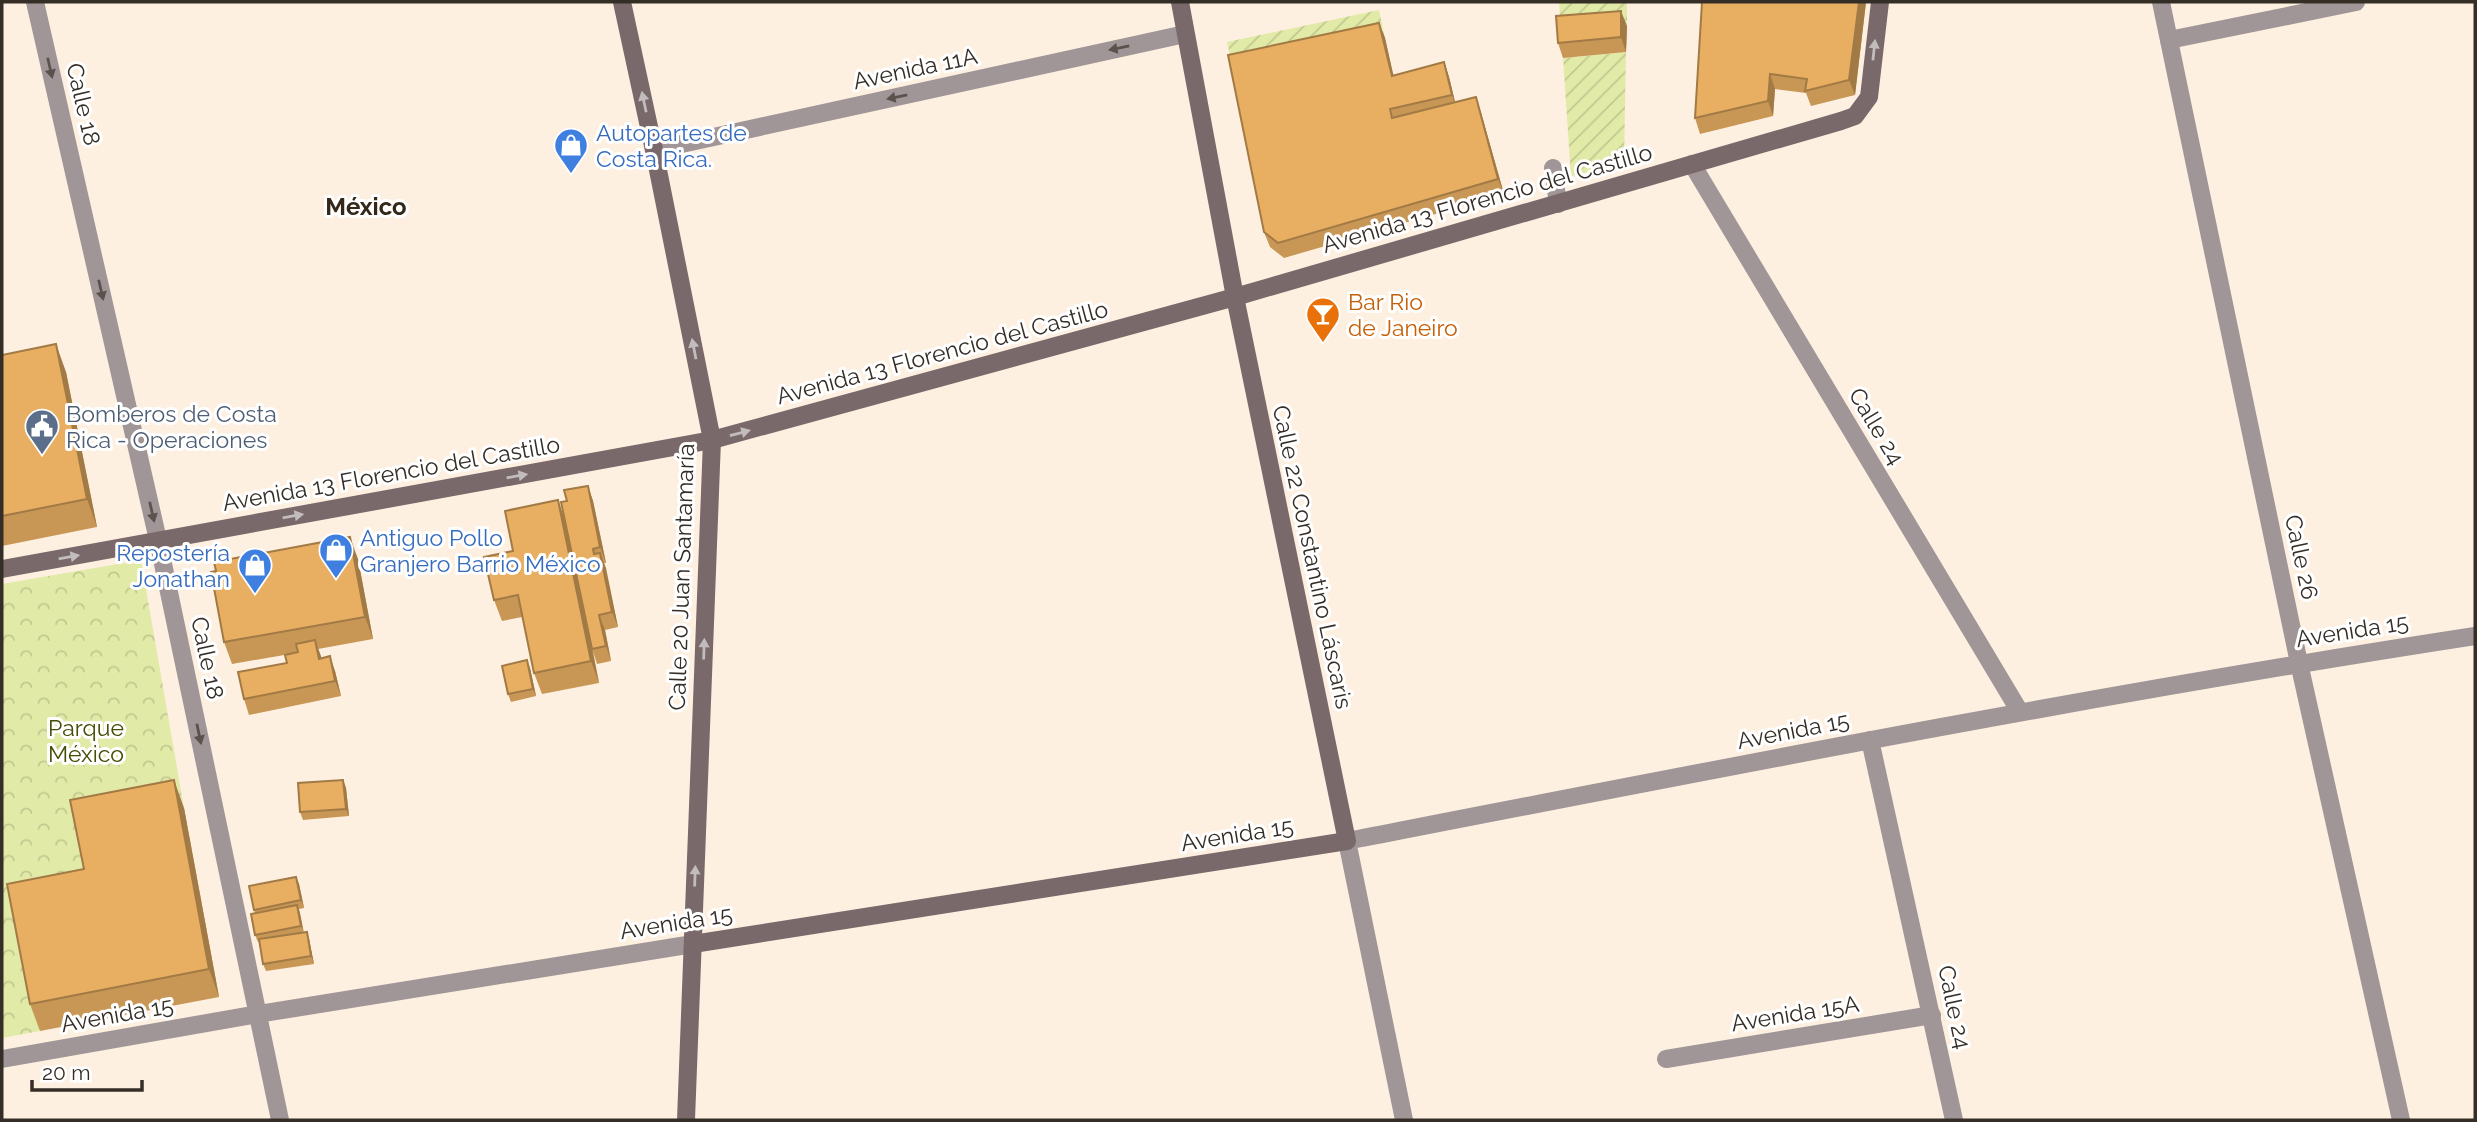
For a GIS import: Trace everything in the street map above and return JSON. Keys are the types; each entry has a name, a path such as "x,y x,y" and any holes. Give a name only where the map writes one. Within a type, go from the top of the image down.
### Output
{"street":[{"name":"Calle 18","path":"35,2 158,540 280,1120"},
{"name":"Calle 20 Juan Santamaría","path":"622,2 712,440 686,1120"},
{"name":"Calle 22 Constantino Láscaris","path":"1180,2 1236,297 1404,1120"},
{"name":"Avenida 13 Florencio del Castillo","path":"2,569 712,440 1236,297 1841,121 1855,116 1869,97 1880,2"},
{"name":"Calle 26","path":"2161,2 2299,663 2401,1120"},
{"path":"2169,40 2356,2"},
{"name":"Avenida 11A","path":"654,150 1185,34"},
{"name":"Calle 24","path":"1692,164 2020,712"},
{"path":"1553,169 1558,204"},
{"name":"Avenida 15","path":"2,1059 258,1014 1346,841 2020,712 2299,663 2475,636"},
{"name":"Calle 24","path":"1870,740 1954,1120"},
{"name":"Avenida 15A","path":"1666,1059 1932,1015"}],"green space":[{"path":"1559,2 1627,2 1627,26 1561,31"},
{"path":"1379,10 1385,38 1233,70 1227,42"},
{"path":"1626,52 1624,164 1571,176 1563,58"},
{"name":"Parque México","path":"141,560 184,808 81,828 94,896 18,911 40,1031 2,1038 2,584"}],"building":[{"path":"1702,2 1859,2 1849,80 1805,91 1807,79 1770,74 1768,101 1695,118"},
{"path":"1621,11 1621,37 1558,43 1556,16"},
{"path":"1379,23 1392,76 1444,62 1452,95 1390,109 1392,118 1476,97 1498,179 1278,243 1264,232 1228,55"},
{"name":"Bomberos de Costa Rica - Operaciones","path":"56,344 87,499 2,516 2,355"},
{"path":"588,486 600,547 593,549 594,554 600,553 612,612 599,615 606,646 592,649 561,502 567,501 564,490"},
{"path":"558,500 591,661 534,673 518,595 494,600 484,557 513,551 505,511"},
{"path":"350,537 365,617 224,642 211,572 216,571 214,562"},
{"path":"315,640 319,659 330,656 335,681 244,699 238,672 287,663 285,655 298,652 296,644"},
{"path":"527,660 533,689 508,694 502,666"},
{"path":"174,780 209,969 30,1004 7,884 84,869 70,800"},
{"path":"343,780 346,809 300,812 298,783"},
{"path":"296,877 301,900 254,910 249,886"},
{"path":"297,905 301,926 255,935 251,914"},
{"path":"307,932 311,956 263,964 259,939"}],"place":[{"name":"Autopartes de Costa Rica.","path":"571,175"},
{"name":"Bar Rio de Janeiro","path":"1323,344"},
{"name":"Bomberos de Costa Rica - Operaciones","path":"42,456"},
{"name":"Antiguo Pollo Granjero Barrio México","path":"336,580"},
{"name":"Repostería Jonathan","path":"255,595"}],"district":[{"name":"México","path":"366,206"}]}
